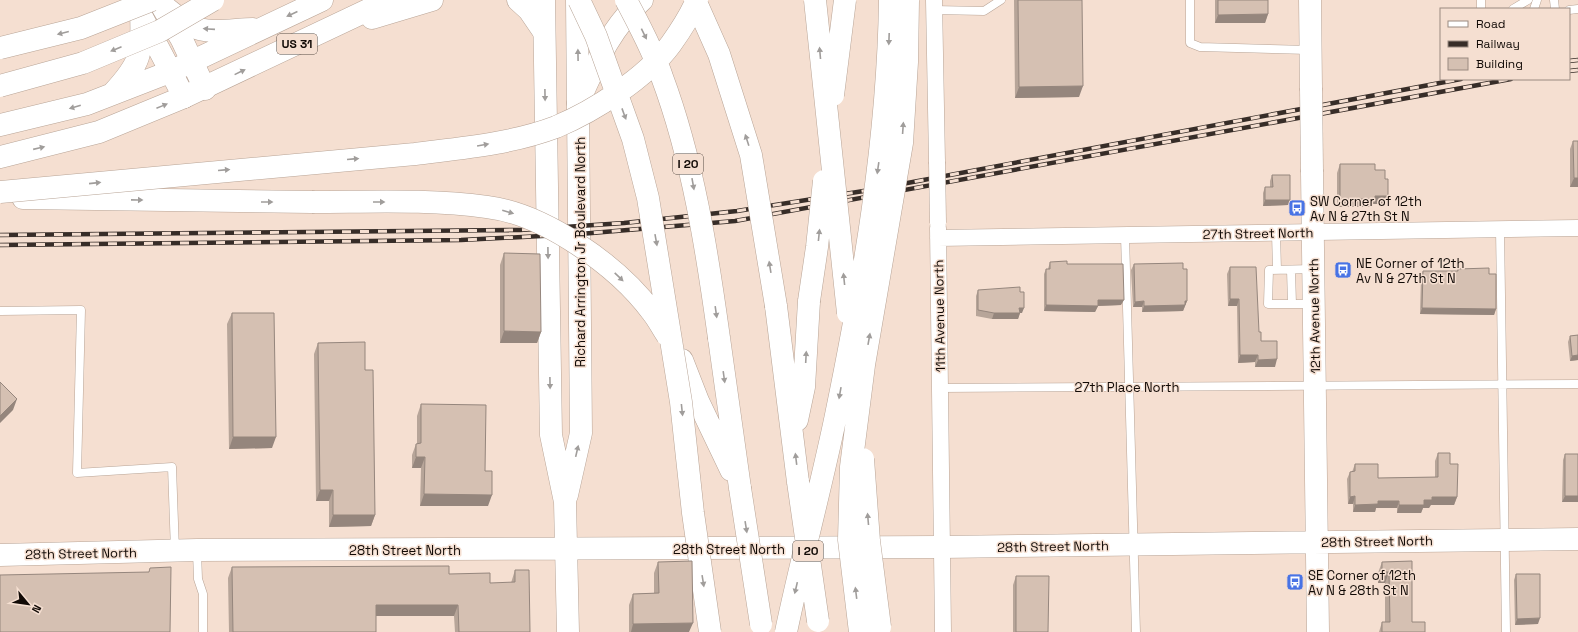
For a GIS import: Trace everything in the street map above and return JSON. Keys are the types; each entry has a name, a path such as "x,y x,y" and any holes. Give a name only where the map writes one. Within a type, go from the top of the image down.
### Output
{"main road":[{"path":"0,86 83,64 160,31 213,0"},
{"name":"US 31","path":"0,125 56,112 112,95 172,71 322,0"},
{"name":"US 31","path":"0,157 99,132 205,89 389,0"},
{"path":"310,38 432,0"},
{"path":"518,0 529,10 544,32"},
{"name":"Richard Arrington Jr Boulevard North","path":"544,0 551,435 565,502 568,632"},
{"path":"578,0 596,36 633,139 648,198 681,402 693,513 710,632"},
{"name":"Richard Arrington Jr Boulevard North","path":"565,502 581,433 578,0"},
{"name":"I 20","path":"626,0 644,34 662,77 680,133 693,183 719,338 761,628"},
{"path":"578,103 604,47 624,19 642,0"},
{"path":"0,192 416,154 480,146 525,136 556,127 587,111 620,90 648,68 670,46 687,20 696,0"},
{"name":"I 20","path":"696,0 719,54 752,155 776,306 798,482 819,627"},
{"path":"815,0 844,284 855,371 869,541 880,632"},
{"path":"793,436 804,387 809,301 817,247 834,81 846,0"},
{"path":"786,632 836,415 864,260 886,100 890,0"},
{"path":"860,632 849,540 851,467 864,365 902,143 907,62 908,0"},
{"name":"12th Avenue North","path":"1310,0 1318,632"},
{"path":"0,48 81,28 149,4 199,28 209,30 262,28"},
{"path":"149,4 192,61 205,89"},
{"path":"149,4 172,71 184,97"},
{"path":"112,95 133,70 139,56 142,34 149,4"},
{"path":"0,197 236,202 435,203 489,207 531,219 576,243 617,274 652,312 682,360 698,401 740,488"},
{"name":"28th Street North","path":"0,555 197,550 566,550 1578,539"}],"street":[{"name":"11th Avenue North","path":"934,5 943,632"},
{"name":"27th Street North","path":"938,230 1125,235 1578,228"}],"lane":[{"path":"934,5 984,11 1001,0"},
{"path":"1190,0 1190,42 1193,45 1208,47 1310,50"},
{"path":"1515,8 1528,0"},
{"path":"1500,229 1506,632"},
{"path":"1276,232 1277,270"},
{"path":"1125,235 1128,387 1135,545 1136,632"},
{"path":"1313,269 1268,270 1268,304 1314,304"},
{"path":"1291,270 1292,304"},
{"path":"0,311 80,310 77,473 172,467 175,551"},
{"name":"27th Place North","path":"940,388 1578,384"},
{"path":"197,550 198,579 203,594 203,632"}],"building":[{"path":"1018,0 1082,0 1083,86 1019,87"},
{"path":"1218,0 1268,0 1268,14 1218,15"},
{"path":"1573,141 1578,141 1578,178 1574,178"},
{"path":"1340,164 1375,164 1375,170 1385,170 1385,179 1388,179 1388,196 1375,196 1375,199 1340,199"},
{"path":"1272,175 1290,175 1290,200 1265,200 1265,187 1273,187"},
{"path":"504,253 540,254 541,332 504,331"},
{"path":"1067,261 1067,264 1123,264 1124,300 1098,300 1098,306 1046,305 1046,269 1050,269 1050,262"},
{"path":"1183,263 1183,269 1187,269 1187,301 1185,301 1185,305 1144,306 1144,301 1135,302 1134,264"},
{"path":"1230,267 1256,267 1259,332 1261,332 1261,341 1277,341 1277,359 1258,360 1258,355 1240,355 1239,299 1230,299"},
{"path":"1489,268 1489,274 1496,274 1496,309 1422,308 1423,271 1458,271 1458,269"},
{"path":"1020,287 1020,292 1024,292 1024,308 1019,308 1020,313 994,313 978,310 978,290"},
{"path":"232,313 274,313 276,437 233,437"},
{"path":"1578,335 1578,355 1572,356 1570,336"},
{"path":"365,342 365,370 373,370 375,515 333,515 333,490 320,490 318,343"},
{"path":"0,382 17,399 0,416"},
{"path":"421,404 486,405 485,471 492,471 492,495 424,494 425,457 416,457 416,444 421,443"},
{"path":"1438,453 1450,453 1450,464 1458,464 1457,497 1432,497 1432,500 1424,500 1424,505 1399,505 1399,501 1378,501 1378,504 1355,505 1355,496 1350,497 1350,472 1355,471 1355,464 1378,464 1378,478 1438,477"},
{"path":"1565,454 1578,454 1578,496 1565,496"},
{"path":"692,561 693,623 633,624 633,594 659,593 658,562"},
{"path":"1412,561 1412,622 1425,622 1425,632 1382,632 1382,622 1390,622 1389,572 1382,572 1382,562"},
{"path":"449,566 449,574 490,573 490,583 515,582 515,570 529,570 530,632 459,632 458,605 376,605 376,632 233,632 232,567"},
{"path":"171,567 170,632 0,632 0,575 149,572 150,568"},
{"path":"1516,574 1540,574 1540,618 1517,619"},
{"path":"1016,576 1049,576 1048,632 1016,632"}],"railway":[{"path":"1570,61 1578,60"},
{"path":"1570,71 1578,70"},
{"path":"0,235 520,230 624,223 737,211 870,190 1456,80"},
{"path":"0,245 461,240 580,234 735,221 1506,80"}],"place":[{"name":"SW Corner of 12th Av N & 27th St N","path":"1297,208"},
{"name":"NE Corner of 12th Av N & 27th St N","path":"1343,270"},
{"name":"SE Corner of 12th Av N & 28th St N","path":"1295,582"}]}
